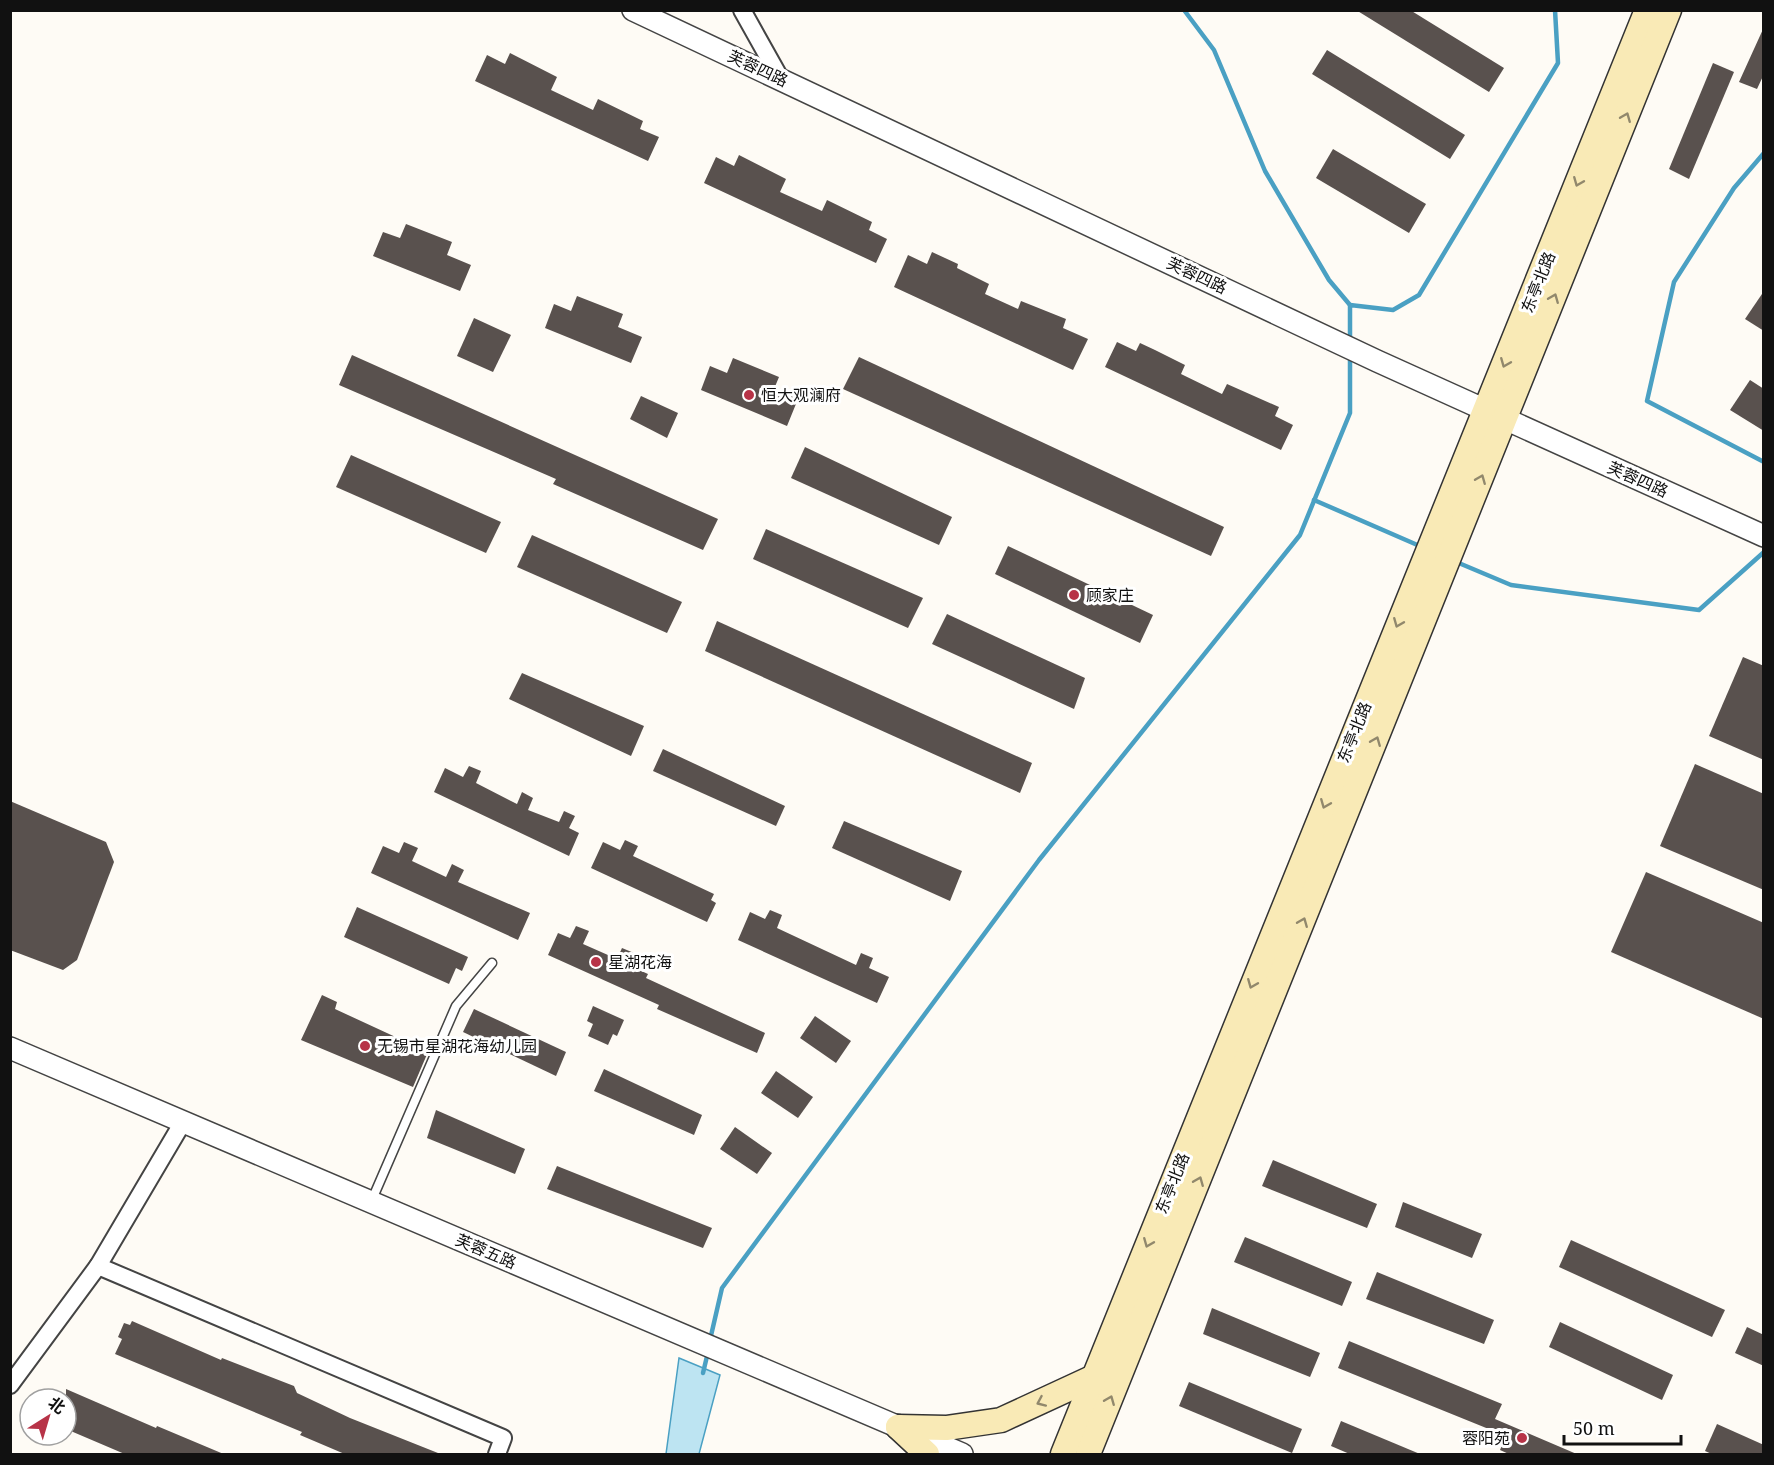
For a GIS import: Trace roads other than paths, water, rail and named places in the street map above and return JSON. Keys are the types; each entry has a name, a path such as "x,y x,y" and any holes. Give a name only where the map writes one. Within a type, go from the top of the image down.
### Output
{"main road":[{"name":"东亭北路","path":"1088,1455 1442,577 1449,530 1495,415 1647,10"},
{"name":"东亭北路","path":"1495,415 1669,10"},
{"name":"东亭北路","path":"1063,1455 1420,568 1449,530"},
{"path":"898,1427 946,1428 1001,1420 1094,1377"},
{"path":"898,1427 927,1455"}],"street":[{"name":"芙蓉四路","path":"633,10 1377,361 1761,535"},
{"path":"741,10 780,78"},
{"name":"芙蓉五路","path":"10,1048 962,1455"},
{"path":"10,1385 98,1266 183,1122"},
{"path":"98,1266 503,1438 496,1455"}],"lane":[{"path":"371,1202 456,1006 492,963"}],"water":[{"path":"679,1358 720,1375 699,1454 666,1454"}],"waterway":[{"path":"1184,10 1214,50 1265,171 1329,280 1350,305"},
{"path":"1350,342 1350,305 1393,310 1419,295 1558,63 1555,10"},
{"path":"1764,153 1734,188 1674,282 1647,401 1764,462"},
{"path":"710,1340 722,1288 1039,860 1300,535 1350,413 1350,357"},
{"path":"1314,500 1422,547"},
{"path":"1454,561 1511,585 1699,610 1764,552"},
{"path":"703,1373 708,1352"}],"place":[{"name":"恒大观澜府","path":"749,395"},
{"name":"顾家庄","path":"1074,595"},
{"name":"星湖花海","path":"596,962"},
{"name":"无锡市星湖花海幼儿园","path":"365,1046"},
{"name":"蓉阳苑","path":"1522,1438"}]}
